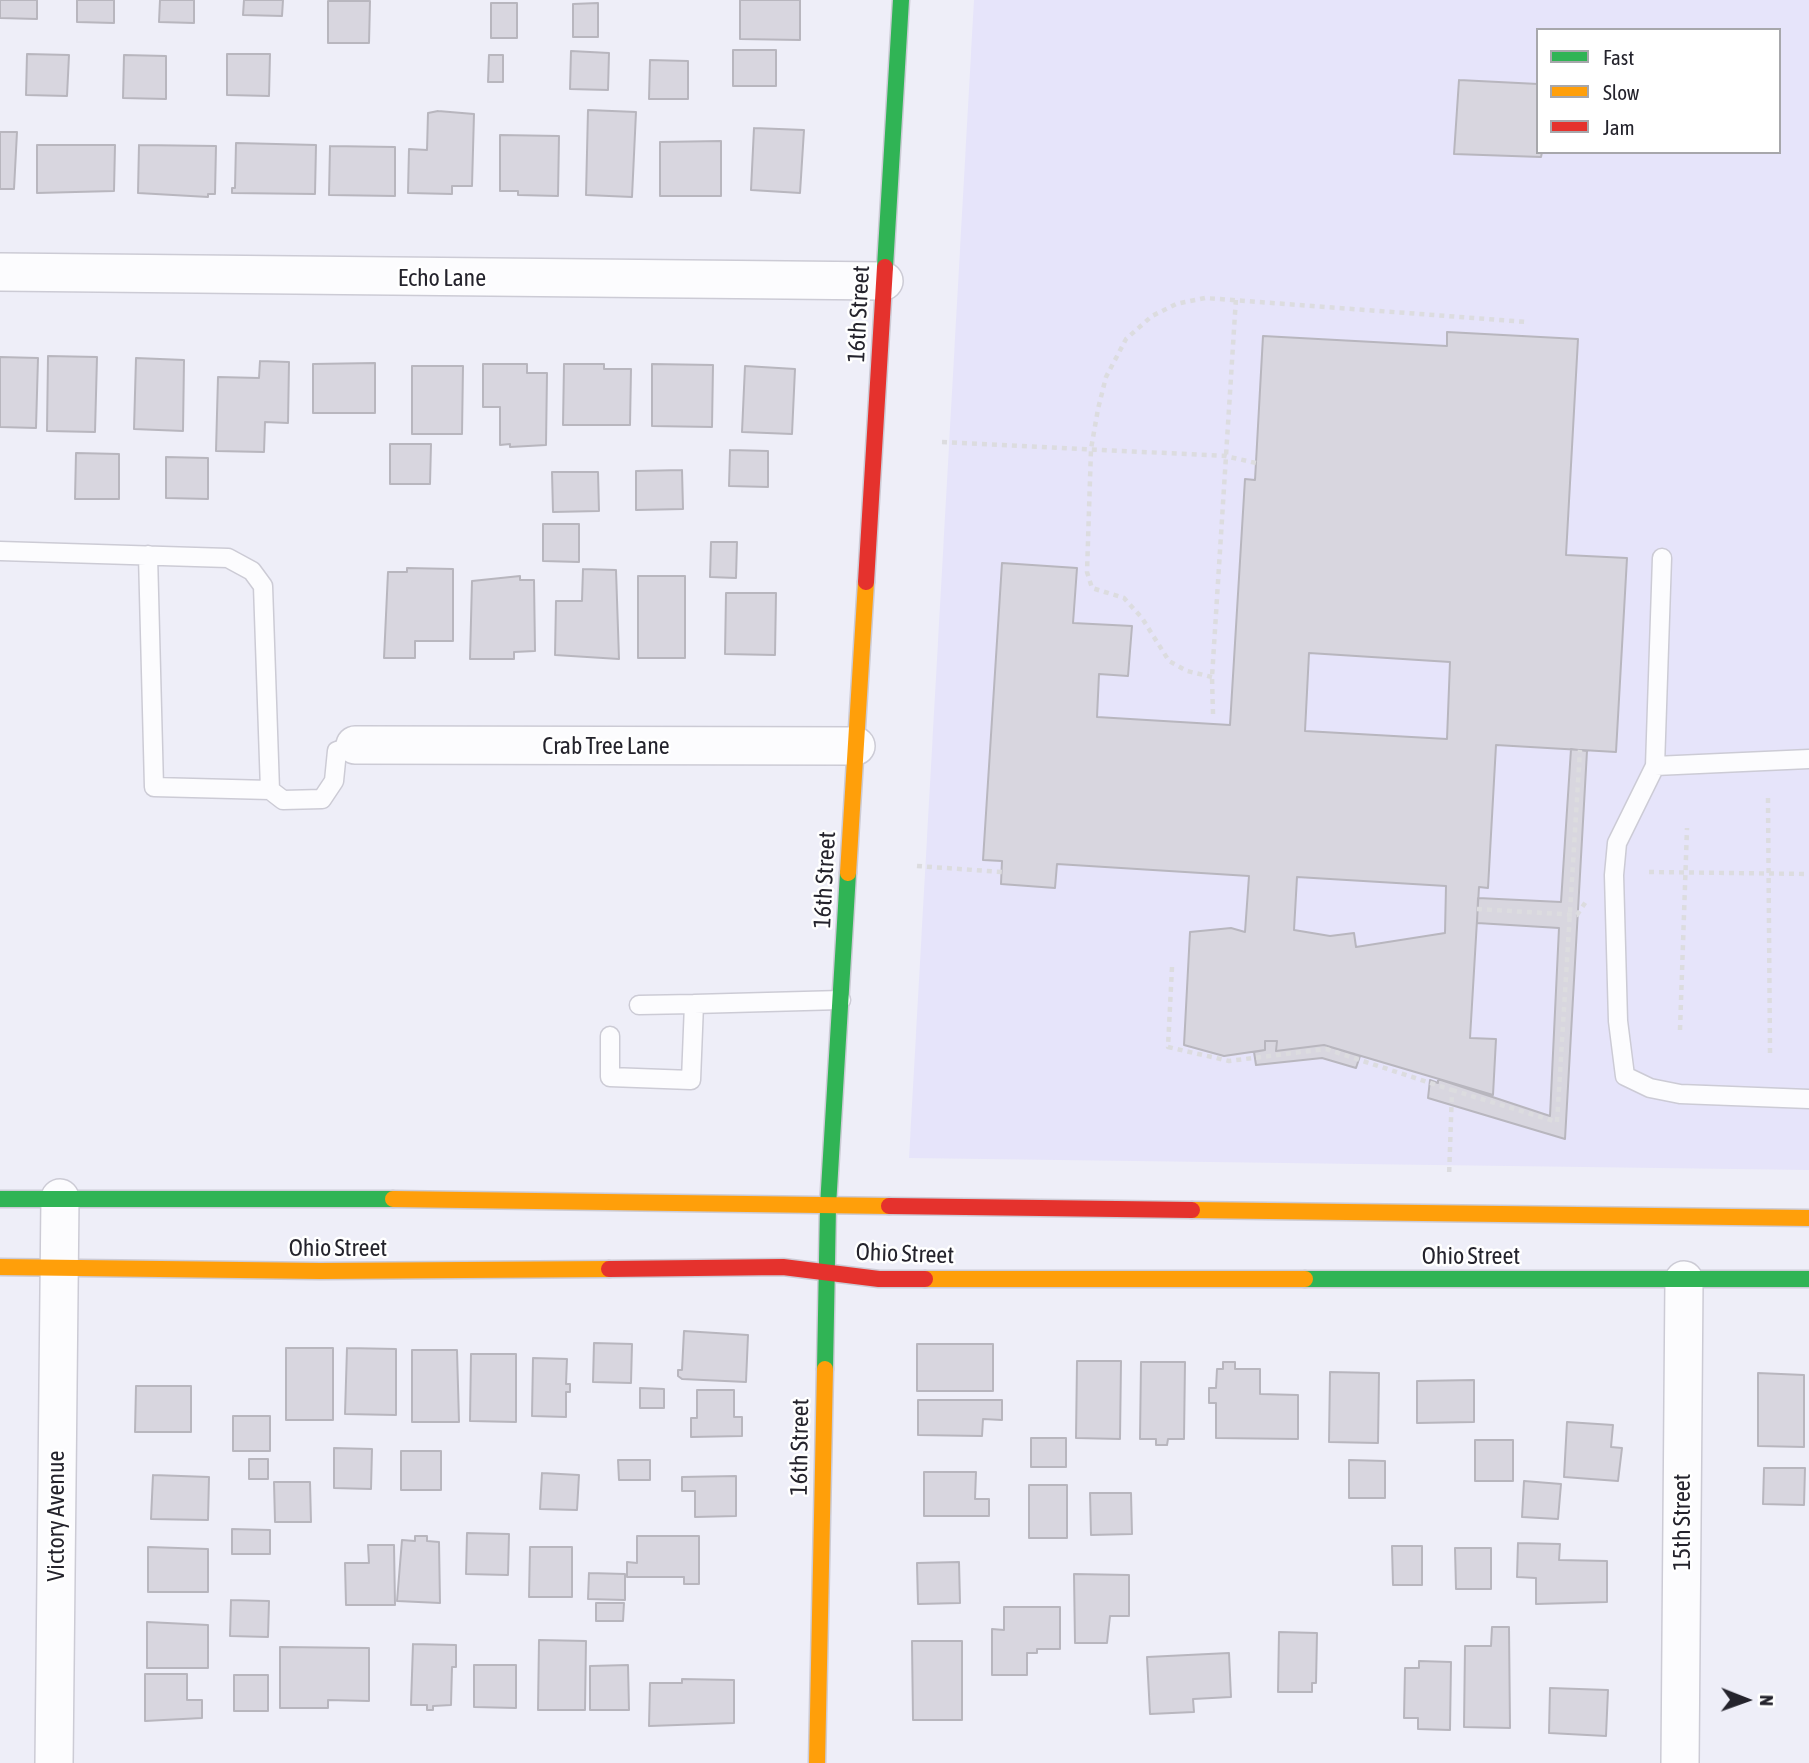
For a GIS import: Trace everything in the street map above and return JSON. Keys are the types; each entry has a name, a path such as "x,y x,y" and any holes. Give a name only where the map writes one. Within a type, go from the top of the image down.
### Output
{"street":[{"name":"16th Street","path":"817,1763 828,1206 901,0"},
{"name":"Echo Lane","path":"0,272 884,281"},
{"name":"Crab Tree Lane","path":"355,746 856,746"},
{"name":"Victory Avenue","path":"54,1763 60,1198"},
{"name":"Ohio Street","path":"0,1199 828,1206 1809,1219"},
{"name":"Ohio Street","path":"0,1267 320,1271 783,1267 879,1279 1809,1279"},
{"name":"15th Street","path":"1680,1763 1684,1280"}],"lane":[{"path":"0,551 228,558 252,571 263,586 270,790"},
{"path":"148,555 154,787 270,790 283,800 322,799 334,781 337,751 355,746"},
{"path":"1662,558 1655,766 1617,843 1614,875 1618,1021 1625,1076 1650,1088 1680,1094 1809,1099"},
{"path":"1655,766 1809,759"},
{"path":"639,1005 841,1000"},
{"path":"610,1035 610,1077 691,1080 694,1004"}],"path":[{"path":"1212,677 1187,671 1169,661 1159,641 1124,598 1092,588 1087,572 1091,449 1106,377 1126,339 1152,316 1176,304 1205,298 1236,298 1527,322"},
{"path":"1213,714 1212,677 1236,298"},
{"path":"942,442 1226,456 1256,463"},
{"path":"1172,967 1168,1047 1229,1060 1326,1049 1557,1122 1580,750"},
{"path":"1768,798 1770,1053"},
{"path":"1680,1030 1687,828"},
{"path":"917,866 1002,872"},
{"path":"1649,872 1769,871 1809,874"},
{"path":"1477,909 1577,915 1590,895"},
{"path":"1449,1178 1452,1090"}],"shaded area":[{"path":"974,0 1809,0 1809,1170 909,1158"}],"building":[{"path":"0,0 37,0 37,19 0,18"},
{"path":"77,0 114,0 114,23 77,22"},
{"path":"160,0 194,0 194,23 159,22"},
{"path":"244,0 283,0 282,16 243,15"},
{"path":"740,0 800,0 800,40 740,39"},
{"path":"328,1 370,1 369,43 328,43"},
{"path":"491,3 517,3 517,38 491,38"},
{"path":"598,3 598,37 573,37 573,4"},
{"path":"733,50 776,50 776,86 733,86"},
{"path":"571,51 609,53 608,90 570,89"},
{"path":"27,54 69,55 67,96 26,95"},
{"path":"227,54 270,54 269,96 227,95"},
{"path":"124,55 166,56 166,99 123,98"},
{"path":"489,55 503,55 503,82 488,82"},
{"path":"650,60 688,61 688,99 649,99"},
{"path":"1459,80 1536,84 1536,154 1542,154 1541,157 1454,154"},
{"path":"588,110 636,112 632,197 586,195"},
{"path":"438,111 474,114 472,186 452,186 452,194 408,193 409,149 427,150 428,113"},
{"path":"754,128 804,130 800,193 751,190"},
{"path":"0,132 17,132 14,189 0,189"},
{"path":"500,135 559,136 558,196 518,195 518,191 500,191"},
{"path":"721,141 721,196 660,196 660,142"},
{"path":"236,143 316,145 315,194 232,193 232,188 235,188"},
{"path":"37,145 115,145 114,191 37,193"},
{"path":"139,145 216,146 215,194 208,194 208,197 138,193"},
{"path":"330,146 395,147 395,196 329,195"},
{"path":"1447,332 1578,339 1566,555 1627,558 1616,752 1496,745 1488,888 1479,887 1470,1038 1496,1039 1493,1095 1324,1045 1276,1051 1277,1041 1265,1041 1265,1050 1224,1056 1184,1045 1190,932 1231,928 1245,932 1249,876 1057,864 1055,888 1001,884 1002,861 983,860 1002,563 1077,568 1073,623 1132,626 1128,676 1099,674 1097,717 1230,725 1245,479 1255,480 1263,336 1447,346","holes":["1309,653 1450,662 1447,739 1305,731","1297,877 1446,886 1445,933 1356,947 1354,933 1330,936 1294,930"]},
{"path":"48,356 97,357 95,432 47,431"},
{"path":"0,357 38,358 36,428 0,427"},
{"path":"136,358 184,360 183,431 134,429"},
{"path":"260,361 289,362 288,423 265,422 264,452 216,451 218,377 259,378"},
{"path":"375,363 375,413 313,413 313,364"},
{"path":"483,364 527,364 527,373 547,373 546,445 500,445 500,407 483,407"},
{"path":"564,364 604,364 604,369 631,369 630,425 563,425"},
{"path":"652,364 713,365 712,427 652,426"},
{"path":"412,366 463,366 462,434 412,434"},
{"path":"745,366 795,369 792,434 742,432"},
{"path":"390,444 431,444 430,484 390,484"},
{"path":"730,450 768,451 768,487 729,486"},
{"path":"76,453 119,454 119,499 75,499"},
{"path":"166,457 208,458 208,499 166,498"},
{"path":"682,470 683,509 636,510 636,471"},
{"path":"552,472 598,472 599,511 553,512"},
{"path":"543,524 579,524 579,562 543,561"},
{"path":"711,542 737,542 736,578 710,577"},
{"path":"407,568 453,569 453,641 415,641 415,658 384,658 388,572 407,572"},
{"path":"583,569 616,570 619,659 555,655 556,601 582,601"},
{"path":"520,576 520,580 534,580 535,651 514,652 514,659 470,659 472,581"},
{"path":"638,576 685,576 685,658 638,658"},
{"path":"726,593 776,593 775,655 725,654"},
{"path":"1571,749 1587,751 1565,1139 1428,1098 1430,1080 1438,1083 1438,1079 1550,1116 1559,928 1477,923 1478,898 1561,902"},
{"path":"1265,1041 1277,1041 1276,1051 1324,1045 1360,1056 1356,1068 1322,1058 1256,1065 1254,1052 1265,1050"},
{"path":"684,1331 748,1335 746,1382 682,1379 678,1376 678,1370 682,1370"},
{"path":"594,1343 632,1344 631,1383 593,1382"},
{"path":"917,1344 993,1344 993,1391 917,1391"},
{"path":"286,1348 333,1348 333,1420 286,1420"},
{"path":"347,1348 396,1349 396,1415 345,1414"},
{"path":"412,1350 457,1350 459,1422 412,1422"},
{"path":"471,1354 516,1354 516,1422 470,1421"},
{"path":"533,1358 567,1359 566,1384 570,1384 570,1392 566,1392 566,1417 532,1416"},
{"path":"1077,1361 1121,1361 1120,1439 1076,1438"},
{"path":"1141,1362 1185,1362 1184,1439 1168,1439 1167,1445 1156,1445 1156,1439 1140,1439"},
{"path":"1223,1362 1235,1362 1235,1369 1260,1369 1260,1394 1298,1395 1298,1439 1216,1438 1216,1403 1209,1403 1209,1388 1216,1388 1217,1369 1223,1369"},
{"path":"1330,1372 1379,1373 1378,1443 1329,1442"},
{"path":"1758,1373 1804,1375 1804,1447 1758,1446"},
{"path":"1474,1380 1474,1422 1417,1423 1417,1381"},
{"path":"136,1386 191,1386 191,1432 135,1432"},
{"path":"640,1388 664,1389 664,1408 640,1408"},
{"path":"697,1390 734,1390 734,1417 742,1417 742,1436 691,1437 691,1418 697,1418"},
{"path":"918,1400 1002,1400 1002,1420 983,1419 982,1436 918,1435"},
{"path":"233,1416 270,1416 270,1451 233,1451"},
{"path":"1567,1422 1613,1425 1611,1447 1622,1448 1618,1481 1564,1477"},
{"path":"1031,1438 1066,1438 1066,1467 1031,1467"},
{"path":"1475,1440 1513,1440 1513,1481 1475,1481"},
{"path":"334,1448 372,1449 371,1489 334,1488"},
{"path":"401,1451 441,1451 441,1490 401,1490"},
{"path":"249,1459 268,1459 268,1479 249,1479"},
{"path":"618,1460 650,1460 650,1480 619,1480"},
{"path":"1349,1460 1385,1461 1385,1498 1349,1498"},
{"path":"1764,1468 1805,1468 1804,1505 1763,1504"},
{"path":"924,1472 976,1472 975,1499 989,1499 989,1516 924,1516"},
{"path":"542,1473 579,1475 577,1510 540,1509"},
{"path":"153,1475 209,1477 208,1520 151,1519"},
{"path":"736,1476 736,1516 695,1517 695,1491 682,1491 682,1477"},
{"path":"1524,1481 1561,1484 1558,1519 1522,1517"},
{"path":"274,1482 310,1482 311,1522 275,1522"},
{"path":"1029,1485 1067,1485 1067,1538 1029,1538"},
{"path":"1090,1493 1131,1493 1132,1534 1091,1535"},
{"path":"232,1529 270,1530 270,1554 232,1554"},
{"path":"467,1533 509,1534 508,1575 466,1574"},
{"path":"415,1536 427,1536 427,1541 439,1542 440,1603 397,1601 402,1540 415,1541"},
{"path":"637,1536 699,1536 699,1584 684,1584 684,1577 627,1577 627,1562 637,1563"},
{"path":"1518,1543 1560,1544 1559,1560 1607,1561 1607,1602 1536,1604 1536,1578 1517,1577"},
{"path":"368,1545 394,1545 395,1605 346,1605 345,1563 369,1563"},
{"path":"1392,1546 1422,1546 1422,1585 1393,1585"},
{"path":"148,1547 208,1549 208,1592 148,1592"},
{"path":"530,1547 572,1547 572,1597 529,1597"},
{"path":"1455,1548 1491,1548 1491,1589 1456,1589"},
{"path":"959,1562 960,1603 918,1604 917,1563"},
{"path":"589,1573 625,1574 625,1600 588,1599"},
{"path":"1074,1574 1129,1575 1129,1616 1110,1616 1107,1643 1075,1643"},
{"path":"231,1600 269,1601 268,1637 230,1636"},
{"path":"596,1603 624,1603 623,1621 596,1621"},
{"path":"1004,1607 1060,1607 1060,1649 1037,1649 1037,1653 1027,1653 1027,1675 992,1675 992,1629 1004,1630"},
{"path":"147,1622 208,1625 208,1668 147,1668"},
{"path":"1492,1627 1509,1627 1510,1728 1464,1727 1465,1646 1491,1646"},
{"path":"1279,1632 1317,1633 1316,1683 1312,1683 1312,1692 1278,1692"},
{"path":"539,1640 586,1641 585,1710 538,1710"},
{"path":"912,1641 962,1641 962,1720 913,1720"},
{"path":"413,1644 456,1645 456,1667 452,1667 451,1705 433,1706 433,1710 427,1710 427,1705 411,1705"},
{"path":"280,1647 369,1648 369,1701 328,1700 328,1708 280,1708"},
{"path":"1229,1653 1231,1697 1193,1699 1194,1712 1150,1714 1147,1657"},
{"path":"1419,1661 1451,1662 1450,1730 1418,1729 1418,1718 1404,1718 1405,1668 1419,1668"},
{"path":"474,1665 516,1665 516,1708 474,1707"},
{"path":"628,1665 629,1710 590,1710 590,1666"},
{"path":"145,1674 187,1674 187,1700 202,1700 202,1718 145,1721"},
{"path":"234,1675 268,1675 268,1711 234,1711"},
{"path":"682,1679 734,1680 734,1723 649,1726 650,1683 682,1683"},
{"path":"1550,1688 1608,1690 1606,1736 1549,1733"}],"traffic: fast":[{"path":"885,267 901,0"},
{"path":"825,1369 828,1206 848,873"},
{"path":"0,1199 393,1199"},
{"path":"1305,1279 1809,1279"}],"traffic: slow":[{"path":"848,873 866,582"},
{"path":"393,1199 889,1206"},
{"path":"1192,1210 1809,1218"},
{"path":"0,1267 320,1271 609,1269"},
{"path":"925,1279 1305,1279"},
{"path":"817,1763 825,1369"}],"traffic: jam":[{"path":"866,582 885,267"},
{"path":"889,1206 1192,1210"},
{"path":"609,1269 783,1267 879,1279 925,1279"}]}
